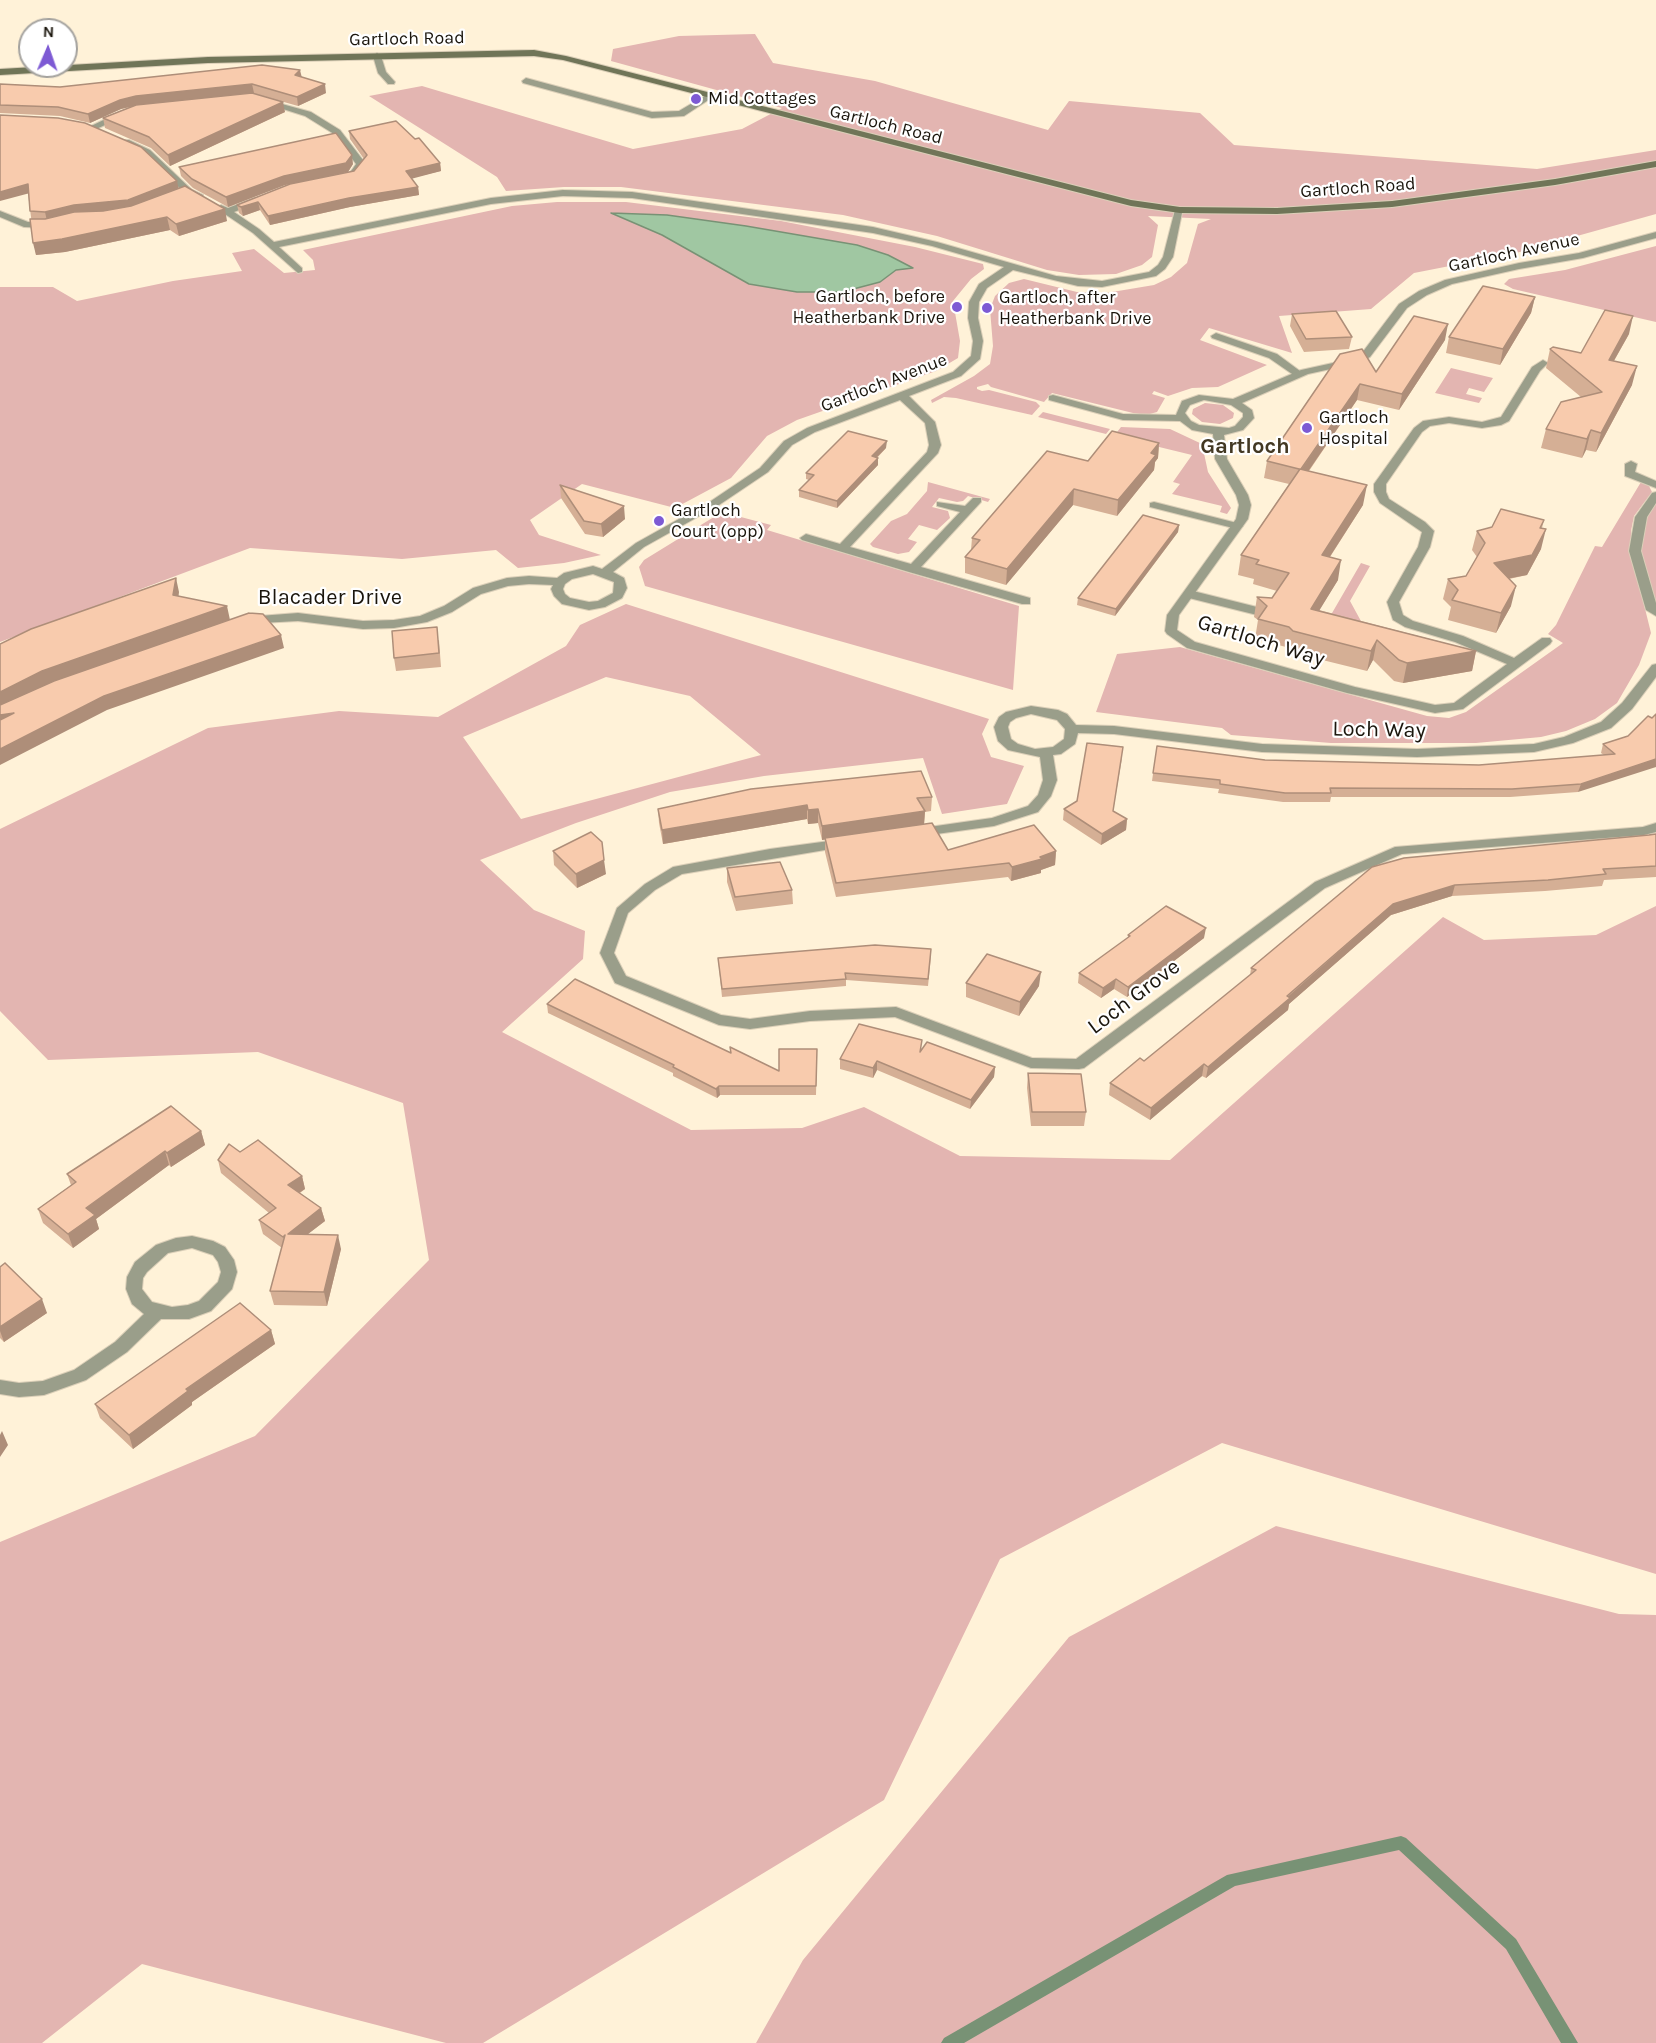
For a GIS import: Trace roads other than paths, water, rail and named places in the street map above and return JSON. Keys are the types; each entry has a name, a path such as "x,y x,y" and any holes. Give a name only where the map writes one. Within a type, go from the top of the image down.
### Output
{"main road":[{"name":"Gartloch Road","path":"0,72 208,60 534,53 563,58 1131,203 1180,210 1277,211 1392,204 1555,182 1656,164"}],"street":[{"path":"377,56 381,73 391,82"},
{"path":"526,81 652,115 681,114 709,97"},
{"path":"254,98 308,114 337,132 361,164 352,176 339,180"},
{"path":"131,111 86,126 147,152 184,194 227,212 256,231 298,270"},
{"path":"271,246 300,238 491,201 543,195 598,193 643,196 873,230 1078,283 1102,284 1152,274 1162,267 1168,257 1180,210"},
{"path":"227,212 264,197"},
{"path":"0,214 27,225 56,224"},
{"name":"Gartloch Avenue","path":"1234,402 1299,374 1354,361 1366,355 1403,306 1423,292 1473,276 1580,256 1656,235"},
{"name":"Gartloch Avenue","path":"605,572 640,544 715,503 764,470 788,443 811,429 957,374 976,357 978,340 973,318 974,302 983,286 1013,266"},
{"path":"1473,276 1483,283"},
{"path":"1216,336 1273,356 1299,374"},
{"path":"1517,663 1459,639 1409,624 1397,617 1394,603 1424,547 1428,531 1421,524 1384,501 1380,492 1380,484 1418,430 1427,423 1449,420 1482,425 1497,423 1505,419 1536,369 1543,363"},
{"path":"843,548 932,453 935,445 930,422 902,396"},
{"path":"1053,398 1123,417 1182,418 1196,428 1218,432 1239,428 1249,418 1248,412 1234,402 1214,397 1194,399 1182,407 1182,418"},
{"name":"Gartloch Way","path":"1218,432 1221,459 1242,495 1245,505 1242,519 1173,615 1170,623 1171,631 1191,645 1415,706 1435,709 1458,706 1546,641"},
{"path":"1631,464 1629,474 1656,485"},
{"path":"1656,495 1641,517 1635,551 1652,610 1656,612"},
{"path":"914,569 977,500"},
{"path":"941,504 968,510"},
{"path":"1154,505 1237,526"},
{"path":"806,538 1026,601"},
{"path":"580,572 605,572 620,581 621,588 618,595 601,604 576,605 560,596 558,589 560,582 568,576 580,572"},
{"name":"Blacader Drive","path":"232,625 249,620 290,617 363,625 394,624 423,619 448,609 477,591 507,582 530,580 560,582"},
{"path":"1189,594 1260,612"},
{"name":"Loch Way","path":"1072,729 1114,730 1262,748 1417,753 1534,748 1568,740 1606,725 1627,706 1655,672"},
{"path":"1042,710 1062,717 1072,729 1070,741 1046,753 1023,751 1005,741 1001,727 1005,720 1021,711 1042,710"},
{"path":"900,835 994,822 1033,809 1044,796 1050,780 1046,753"},
{"name":"Loch Grove","path":"852,842 770,853 678,870 650,887 622,911 607,953 620,979 719,1020 750,1024 810,1016 896,1012 1031,1063 1079,1064 1320,885 1400,850 1644,831 1656,827"},
{"path":"192,1242 207,1245 219,1251 226,1260 229,1272 226,1284 217,1296 205,1306 189,1312 172,1314 157,1312 146,1307 138,1299 134,1288 135,1277 150,1257 176,1244 192,1242"},
{"path":"0,1387 19,1390 44,1388 80,1375 121,1347 157,1312"}],"waterway":[{"path":"949,2043 1232,1880 1401,1843 1511,1944 1570,2043"}],"place":[{"name":"Mid Cottages","path":"696,99"},
{"name":"Gartloch, before Heatherbank Drive","path":"957,307"},
{"name":"Gartloch, after Heatherbank Drive","path":"987,308"},
{"name":"Gartloch Hospital","path":"1307,428"},
{"name":"Gartloch Court (opp)","path":"659,521"}],"district":[{"name":"Gartloch","path":"1245,447"}]}
